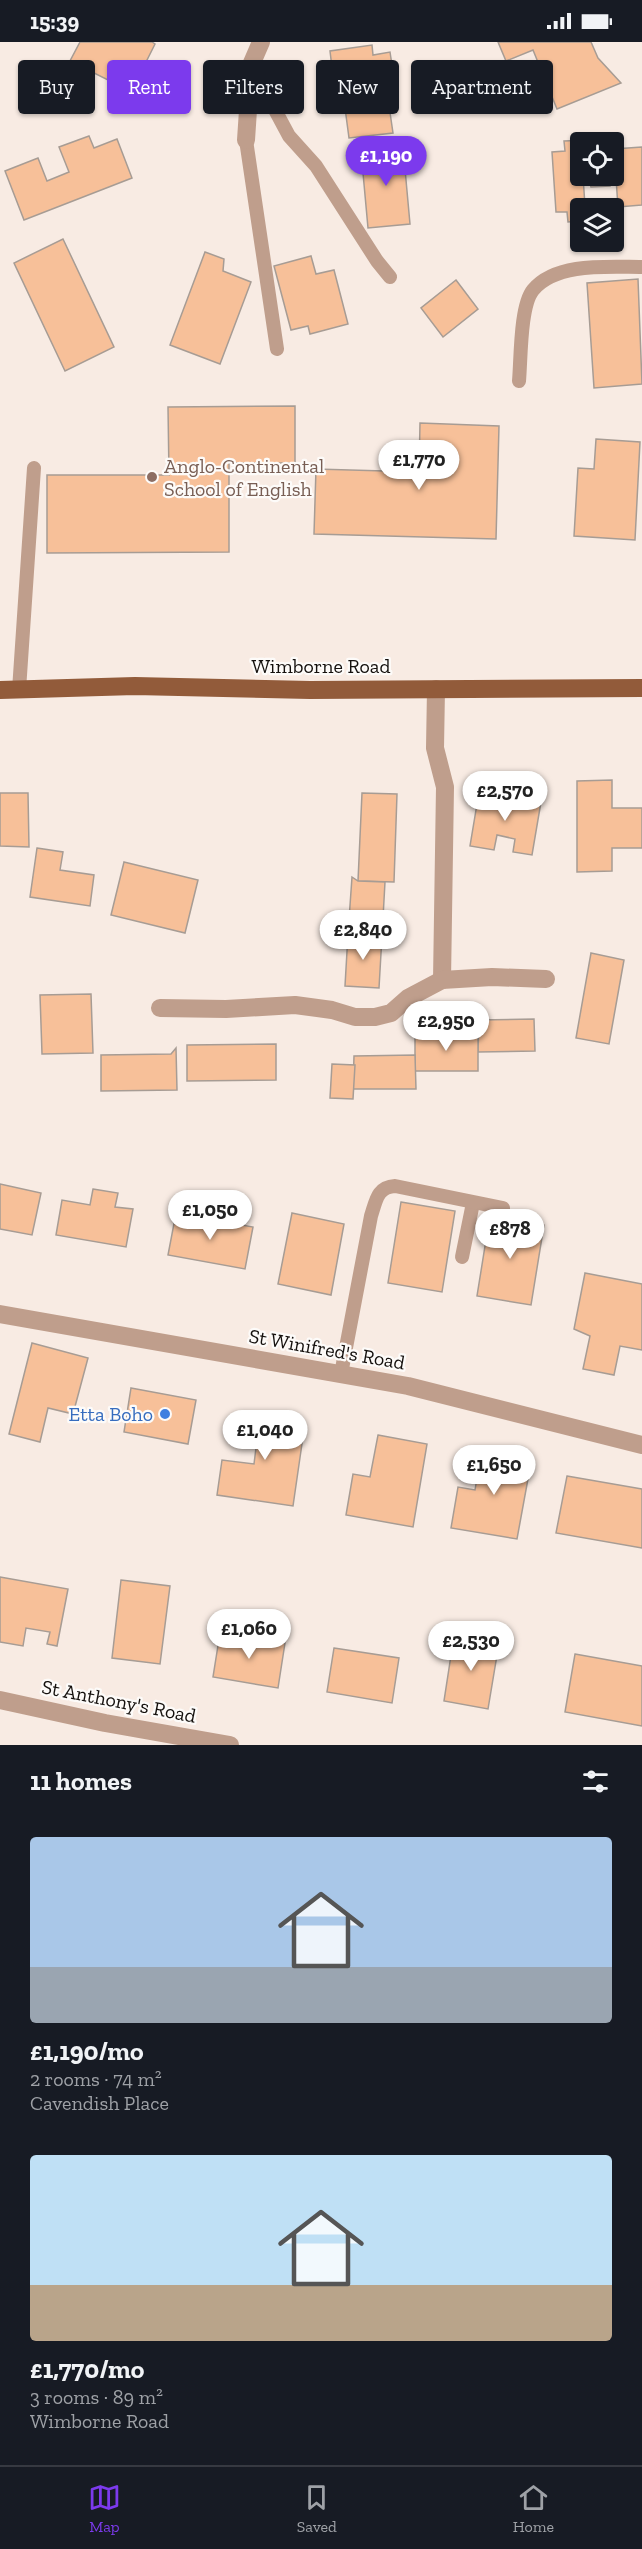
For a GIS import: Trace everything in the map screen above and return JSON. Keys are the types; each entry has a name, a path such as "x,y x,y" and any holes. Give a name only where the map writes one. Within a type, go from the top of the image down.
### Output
{"main road":[{"name":"Wimborne Road","path":"0,690 135,686 310,690 642,688"}],"street":[{"path":"252,60 261,42"},
{"path":"246,140 247,114"},
{"path":"436,689 435,748 445,786 442,980"},
{"path":"160,1008 226,1009 295,1005 332,1010 356,1017 375,1017 391,1013 408,998 442,980 492,977 546,979"},
{"name":"St Winifred's Road","path":"0,1314 408,1386 642,1445"},
{"name":"St Anthony's Road","path":"0,1700 105,1723 230,1745"}],"lane":[{"path":"277,114 289,136 316,166 377,261 390,277"},
{"path":"246,140 277,349"},
{"path":"519,381 526,310 532,291 547,278 582,267 642,267"},
{"path":"19,690 34,468"},
{"path":"341,1374 371,1216 380,1191 386,1187 395,1186 503,1208"},
{"path":"462,1257 474,1203"}],"building":[{"path":"80,42 152,42 155,44 147,60 107,60 107,80 95,74 95,60 71,60"},
{"path":"498,42 591,42 598,58 621,83 557,109 553,99 553,60 537,60 533,50 506,60"},
{"path":"372,45 373,55 390,52 391,60 331,60 330,51"},
{"path":"346,114 390,114 393,133 349,138"},
{"path":"89,136 94,148 117,139 132,178 24,220 5,171 38,158 47,181 69,172 59,147"},
{"path":"564,141 570,141 570,186 584,186 584,198 570,198 570,222 568,222 567,212 556,212 552,152 565,151"},
{"path":"403,147 410,224 368,228 361,151"},
{"path":"642,147 642,205 624,206 624,198 617,198 617,186 624,186 624,148"},
{"path":"63,239 114,347 65,371 14,263"},
{"path":"205,252 224,259 223,271 251,282 220,364 170,345"},
{"path":"311,256 316,274 334,270 348,324 310,334 308,326 291,330 274,266"},
{"path":"638,279 642,384 594,388 587,283"},
{"path":"456,280 478,309 443,337 421,308"},
{"path":"295,406 295,463 229,463 229,552 47,553 47,475 169,475 168,407"},
{"path":"420,423 499,426 496,539 314,534 316,469 419,472"},
{"path":"596,439 640,442 635,540 574,536 578,468 594,469"},
{"path":"612,780 612,808 642,808 642,848 612,848 612,871 577,872 577,781"},
{"path":"479,792 541,802 532,855 513,852 515,839 497,835 494,850 470,846"},
{"path":"0,793 28,793 29,847 0,846"},
{"path":"362,793 397,794 394,882 358,881"},
{"path":"37,848 63,852 60,870 94,875 90,906 30,897"},
{"path":"124,862 198,880 185,933 111,915"},
{"path":"352,877 358,881 385,882 382,936 348,934"},
{"path":"348,934 382,936 379,988 345,986"},
{"path":"591,953 624,960 609,1044 576,1038"},
{"path":"91,994 93,1053 42,1054 40,995"},
{"path":"534,1019 535,1051 478,1052 479,1020"},
{"path":"415,1034 478,1034 478,1071 415,1071"},
{"path":"276,1044 276,1080 187,1081 187,1045"},
{"path":"176,1048 177,1090 101,1091 101,1055 171,1054"},
{"path":"415,1055 416,1089 353,1089 354,1056"},
{"path":"332,1064 355,1065 353,1099 330,1098"},
{"path":"0,1184 41,1193 32,1235 0,1229"},
{"path":"93,1189 118,1193 115,1207 133,1209 126,1247 56,1235 62,1200 90,1205"},
{"path":"401,1202 455,1211 442,1292 388,1283"},
{"path":"176,1213 253,1227 245,1269 168,1255"},
{"path":"292,1213 344,1224 331,1295 278,1284"},
{"path":"490,1215 544,1225 531,1305 477,1296"},
{"path":"585,1273 642,1284 642,1350 620,1346 614,1375 583,1369 590,1336 574,1329"},
{"path":"32,1343 88,1358 73,1414 48,1408 40,1442 9,1434"},
{"path":"131,1388 196,1400 188,1444 124,1432"},
{"path":"234,1413 305,1423 293,1506 217,1495 222,1460 254,1464 257,1440 230,1436"},
{"path":"378,1435 427,1444 413,1527 346,1515 353,1474 370,1477"},
{"path":"482,1448 532,1457 517,1539 451,1528 458,1487 475,1490"},
{"path":"567,1476 642,1489 642,1548 556,1533"},
{"path":"0,1577 68,1589 57,1646 47,1644 50,1632 26,1628 23,1646 0,1642"},
{"path":"121,1580 170,1586 160,1664 112,1658"},
{"path":"220,1633 285,1643 278,1688 213,1677"},
{"path":"454,1636 499,1643 488,1709 444,1701"},
{"path":"334,1648 399,1658 392,1703 327,1692"},
{"path":"575,1654 642,1666 642,1726 565,1712"}],"place":[{"name":"Anglo-Continental School of English","path":"152,477"},
{"name":"Etta Boho","path":"165,1414"}]}
